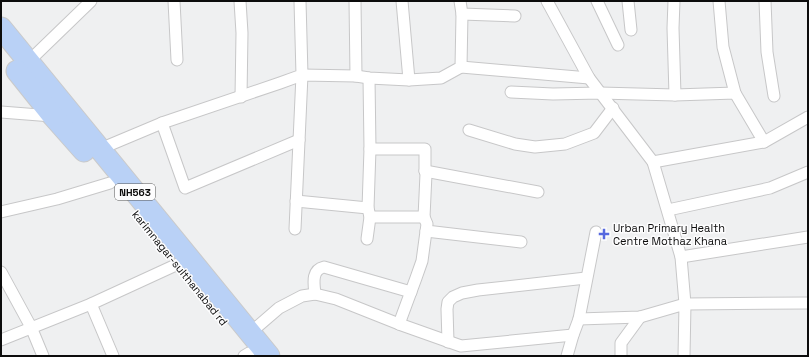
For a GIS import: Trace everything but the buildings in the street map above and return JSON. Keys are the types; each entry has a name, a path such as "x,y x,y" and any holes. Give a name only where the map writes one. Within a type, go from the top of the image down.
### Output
{"highway":[{"name":"NH563","path":"1,28 100,149 253,351"},
{"name":"karimnagar-sulthanabad rd","path":"1,51 53,116 253,351"}],"street":[{"path":"28,62 91,1"},
{"path":"174,1 177,60"},
{"path":"240,1 242,33 241,97"},
{"path":"295,229 302,75 300,1"},
{"path":"355,1 356,76"},
{"path":"402,1 409,80"},
{"path":"460,1 462,14 461,67"},
{"path":"547,1 589,78 653,162 681,257 684,304 684,356"},
{"path":"596,1 618,45"},
{"path":"628,1 631,30"},
{"path":"674,1 673,28 675,95"},
{"path":"719,1 723,46 736,93 764,142"},
{"path":"766,1 767,52 774,96"},
{"path":"462,14 515,16"},
{"path":"100,149 162,124 302,75 356,76 409,80 441,78 461,67 589,78"},
{"path":"368,239 370,149 369,78"},
{"path":"511,92 553,94 600,93 675,95 736,93"},
{"path":"469,130 515,144 535,147 565,144 594,133 613,108"},
{"path":"1,112 53,116"},
{"path":"653,162 764,142 808,117"},
{"path":"162,124 185,188 299,140"},
{"path":"370,149 425,149 426,174 424,217 427,224 422,261 399,324"},
{"path":"425,171 538,192"},
{"path":"668,210 770,188 808,172"},
{"path":"1,212 57,199 110,183"},
{"path":"296,201 369,213 424,217"},
{"path":"426,231 521,242"},
{"path":"567,356 579,319 596,232"},
{"path":"681,257 808,237"},
{"path":"1,340 90,304 178,264"},
{"path":"315,294 314,280 316,271 324,267 410,292"},
{"path":"1,272 31,327 43,356"},
{"path":"448,342 447,309 448,302 453,297 462,293 478,290 586,278"},
{"path":"253,351 279,308 302,296 315,294 336,299 448,342 461,351 573,335"},
{"path":"579,319 640,317 684,304 808,303"},
{"path":"90,304 113,356"},
{"path":"621,356 621,343 640,317"}],"place":[{"name":"Urban Primary Health Centre Mothaz Khana","path":"604,234"}]}
